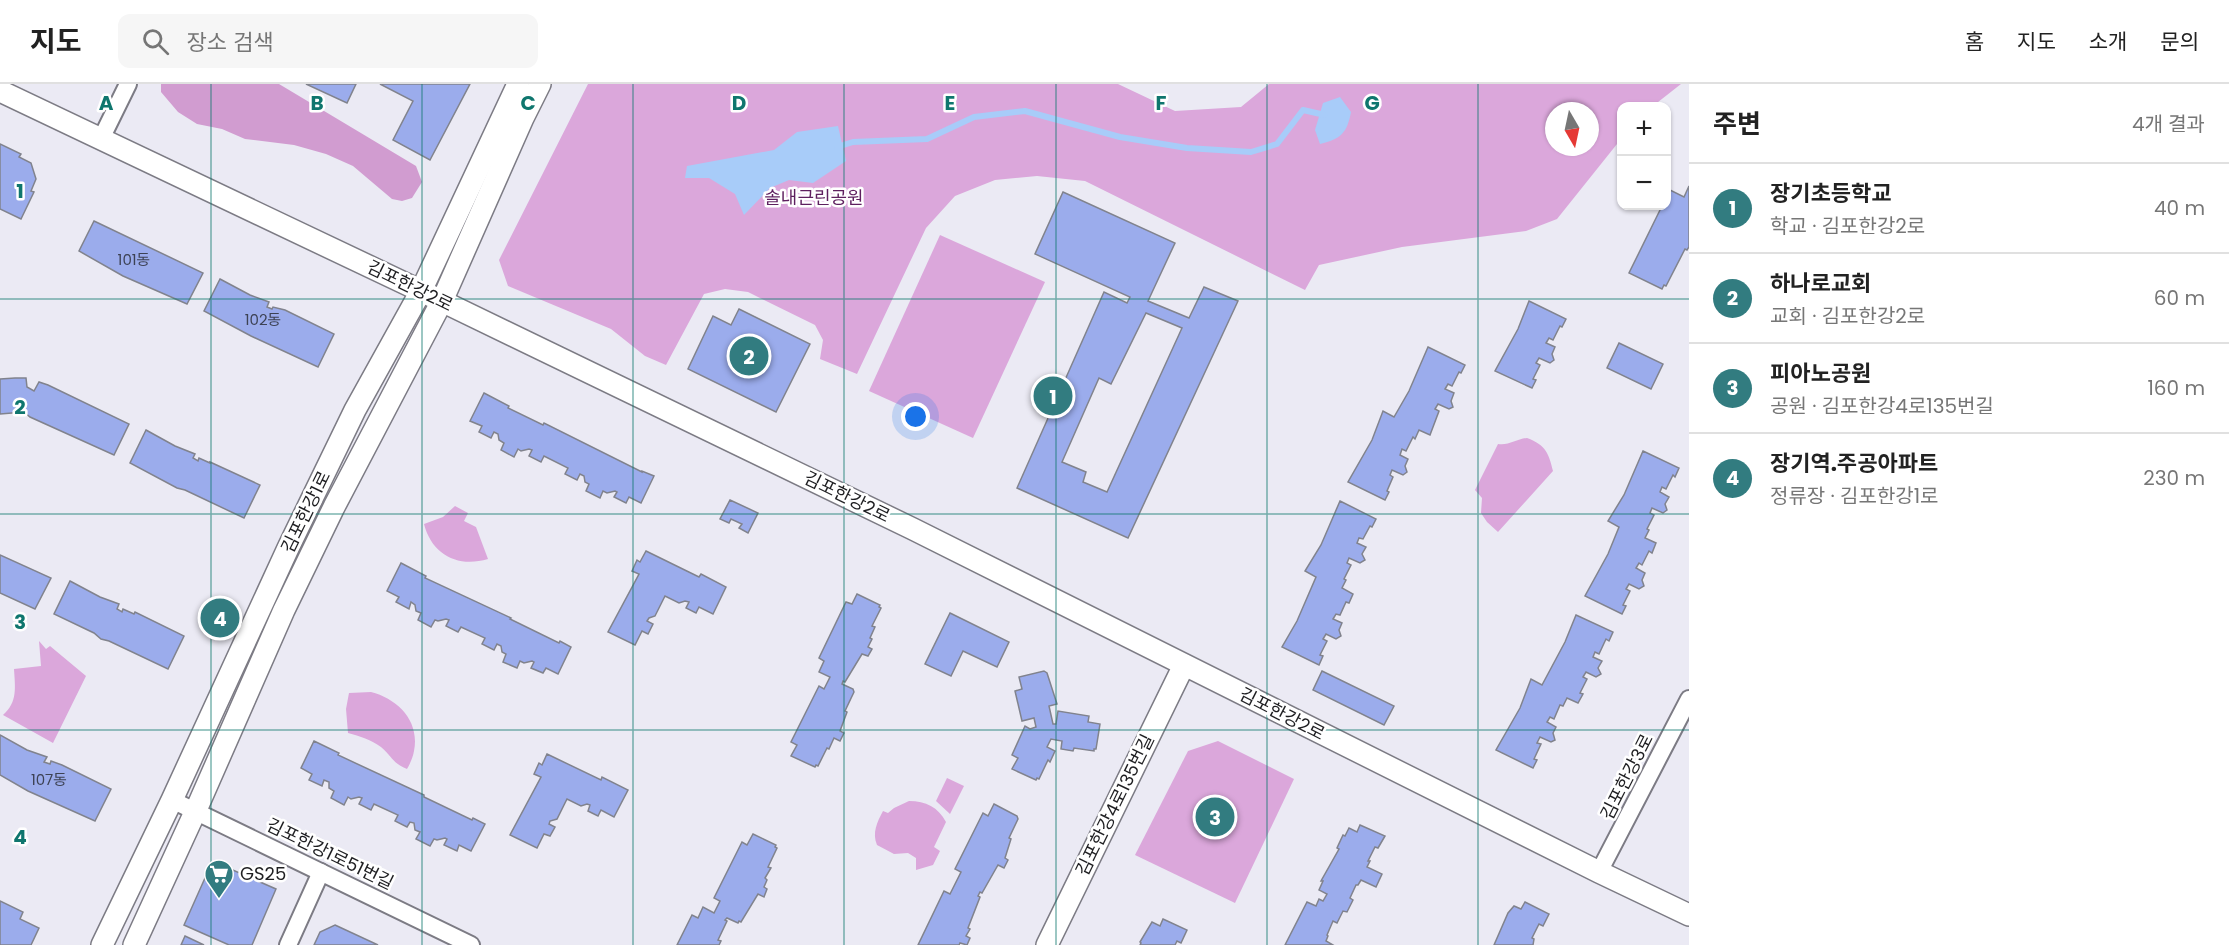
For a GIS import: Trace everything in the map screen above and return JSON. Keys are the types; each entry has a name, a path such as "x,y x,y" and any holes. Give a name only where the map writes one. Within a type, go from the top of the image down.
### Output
{"street":[{"path":"101,139 128,84"},
{"name":"김포한강1로","path":"102,945 345,430 421,291 518,84"},
{"name":"김포한강1로","path":"134,945 284,610 378,419 442,301 540,84"},
{"name":"김포한강2로","path":"0,91 442,301 913,529 1689,915"},
{"name":"김포한강4로135번길","path":"1047,945 1184,665"},
{"name":"김포한강3로","path":"1599,872 1689,699"},
{"name":"김포한강1로51번길","path":"172,800 471,945"},
{"path":"288,945 321,872"}],"green space":[{"name":"솔내근린공원","path":"588,84 1118,84 1175,111 1241,107 1269,84 1681,84 1658,102 1617,102 1617,144 1557,219 1526,231 1402,247 1319,265 1305,290 1085,181 1037,176 995,180 955,196 926,228 857,374 820,359 823,340 815,325 748,292 725,289 704,294 666,365 645,356 611,329 508,286 499,260"},
{"path":"940,235 1045,282 973,438 869,391"},
{"path":"1527,438 1543,447 1553,471 1498,532 1481,513 1482,498 1475,490 1498,444"},
{"path":"455,506 468,513 464,521 476,527 488,559 466,562 457,560 448,557 433,544 424,524 443,517"},
{"path":"39,641 46,649 50,646 86,676 53,743 3,715 13,699 14,669 41,666"},
{"path":"371,692 390,700 405,713 410,721 415,740 413,756 407,769 395,762 377,745 365,738 348,733 346,709 349,693"},
{"path":"1218,741 1294,779 1235,903 1135,855 1188,751"},
{"path":"947,778 964,786 950,814 936,801"},
{"path":"909,801 931,806 946,822 934,847 940,851 933,865 916,870 916,858 908,853 894,854 877,845 875,836 877,823 883,811 888,813"}],"shaded area":[{"path":"161,84 279,84 416,166 422,182 412,198 402,201 392,199 353,166 326,154 294,145 245,139 222,129 197,124 178,112 161,92"}],"water":[{"path":"1340,97 1351,112 1345,130 1333,140 1320,144 1315,130 1323,103"},
{"path":"838,126 846,161 813,183 789,180 770,188 744,215 735,194 709,178 685,178 687,166 774,150 797,132"}],"building":[{"path":"306,84 356,84 347,103"},
{"path":"380,84 470,84 430,160 393,140 413,101"},
{"path":"0,144 21,154 19,157 31,163 36,179 31,191 34,192 21,219 0,209"},
{"path":"1689,186 1689,247 1685,249 1666,286 1664,285 1662,289 1629,273 1660,210 1671,210 1671,190 1684,197"},
{"path":"1063,192 1175,243 1148,301 1189,318 1204,287 1238,301 1128,538 1017,488 1104,292 1127,303 1130,297 1035,254","holes":["1146,313 1182,328 1107,492 1083,482 1086,472 1062,462 1099,378 1111,384"]},
{"path":"94,221 203,273 187,304 123,276 79,251"},
{"path":"220,279 269,302 267,307 285,310 334,334 318,367 204,311"},
{"path":"1529,301 1566,319 1553,340 1549,338 1546,343 1555,347 1552,354 1554,360 1550,363 1539,358 1536,363 1540,365 1533,379 1536,380 1532,388 1495,371 1518,329"},
{"path":"739,309 810,344 776,412 688,369 713,316 731,325"},
{"path":"1619,343 1663,364 1651,389 1607,368"},
{"path":"1428,347 1465,365 1452,386 1448,384 1445,389 1454,393 1451,401 1453,407 1449,409 1438,404 1435,409 1439,411 1430,435 1419,430 1406,451 1402,449 1400,455 1408,459 1405,466 1407,472 1403,475 1392,470 1390,475 1393,477 1385,500 1348,482 1372,440 1383,411 1394,417 1409,391"},
{"path":"26,378 27,387 34,391 39,382 48,385 129,424 114,455 30,417 24,412 0,414 0,379"},
{"path":"484,393 509,406 508,408 654,476 641,503 629,497 626,503 614,497 617,492 615,491 607,493 603,491 600,498 586,491 589,484 585,482 584,476 580,474 577,480 565,474 568,468 544,456 541,462 529,456 532,450 518,449 514,457 501,450 504,443 499,440 498,434 494,432 491,438 479,432 482,426 470,421"},
{"path":"146,430 195,454 193,458 198,461 199,458 210,462 260,485 244,518 177,488 130,463"},
{"path":"1643,451 1679,468 1666,489 1662,487 1660,492 1669,497 1665,504 1667,510 1663,513 1652,508 1650,513 1654,515 1645,538 1656,543 1652,553 1649,551 1642,565 1639,563 1636,568 1645,573 1642,580 1644,586 1639,589 1629,584 1626,589 1630,591 1623,605 1626,606 1622,614 1585,596 1608,554 1619,527 1608,521 1624,495"},
{"path":"730,500 758,513 748,533 739,528 742,524 731,519 729,523 720,519"},
{"path":"1340,501 1376,519 1363,539 1359,538 1357,543 1366,547 1362,554 1365,560 1360,563 1349,558 1347,563 1351,565 1342,588 1353,594 1340,615 1336,614 1333,619 1342,623 1339,630 1341,636 1336,639 1326,634 1323,639 1327,641 1320,655 1323,656 1319,665 1282,647 1297,621 1316,577 1305,571 1321,545"},
{"path":"646,551 699,577 701,574 726,587 713,614 699,607 696,613 686,608 689,602 679,603 665,596 655,616 647,621 653,624 648,634 642,631 635,645 608,632 639,574 632,571 637,560 640,562"},
{"path":"0,555 51,578 35,609 0,593"},
{"path":"401,563 426,576 425,578 571,647 558,674 546,668 543,673 531,668 534,662 532,661 524,663 520,661 517,668 503,662 506,654 502,652 501,646 497,644 494,650 482,644 485,638 461,627 458,632 446,626 449,620 435,620 431,627 418,620 421,613 416,611 415,605 411,602 409,609 396,602 399,597 387,591"},
{"path":"70,581 119,604 117,609 122,612 123,609 134,614 135,612 184,636 168,669 101,639 94,633 54,614"},
{"path":"857,594 880,605 881,608 872,626 875,627 868,647 872,649 868,656 862,654 845,682 843,681 842,684 853,689 854,692 845,711 847,712 840,731 844,733 840,741 834,738 818,766 815,767 791,756 797,745 791,742 819,686 824,689 830,677 819,672 824,661 819,658 846,602 852,604"},
{"path":"950,613 1009,642 997,667 963,651 951,676 925,664"},
{"path":"1576,615 1613,632 1609,641 1606,639 1599,654 1595,652 1593,657 1602,661 1598,668 1601,674 1596,677 1586,672 1583,677 1587,679 1578,703 1567,698 1563,706 1560,705 1554,719 1550,717 1547,722 1556,727 1553,733 1555,740 1551,742 1540,737 1537,743 1541,744 1534,759 1537,760 1533,768 1496,750 1520,708 1531,679 1542,685 1565,642"},
{"path":"1044,671 1047,673 1057,704 1049,706 1053,724 1056,724 1058,711 1089,716 1088,722 1100,724 1094,751 1061,749 1062,741 1051,739 1047,747 1055,751 1039,779 1036,780 1012,769 1018,758 1012,755 1025,726 1030,729 1036,727 1034,718 1022,721 1015,691 1022,689 1019,677"},
{"path":"1322,671 1394,706 1384,725 1313,690"},
{"path":"0,735 27,750 47,757 44,762 50,764 51,761 62,765 111,789 95,821 28,791 0,775"},
{"path":"314,741 424,797 485,824 471,851 459,845 457,851 444,845 447,839 445,838 434,839 430,846 416,839 420,832 415,830 414,823 410,822 407,827 395,821 398,815 374,804 371,810 359,804 362,798 348,797 344,805 331,798 334,791 329,788 329,782 324,780 322,786 309,780 312,774 301,768"},
{"path":"547,754 601,780 602,777 628,790 614,817 601,810 598,816 588,811 590,805 581,806 567,799 557,819 550,821 549,824 555,827 550,836 544,834 537,848 510,835 541,777 534,774 539,763 542,765"},
{"path":"994,804 1017,816 1018,819 1009,838 1011,839 1005,858 1008,860 1004,868 998,865 978,896 980,897 966,936 970,938 967,945 960,943 959,945 918,945 944,891 950,894 961,872 955,869 983,813 988,816"},
{"path":"1360,825 1385,836 1378,848 1375,847 1368,861 1370,861 1367,867 1382,874 1376,887 1361,880 1356,885 1350,898 1353,900 1347,912 1343,911 1337,923 1333,921 1327,935 1326,941 1333,945 1285,945 1307,902 1316,906 1319,899 1323,901 1327,894 1319,890 1323,881 1321,881 1339,849 1337,848 1343,835 1345,836 1349,828 1357,832"},
{"path":"753,834 776,845 777,848 768,867 771,868 765,878 767,880 764,887 767,889 764,897 758,894 741,922 727,918 725,920 727,921 718,940 721,941 719,945 677,945 692,915 698,918 703,907 714,913 720,901 714,898 742,842 747,845"},
{"path":"226,867 276,889 252,945 229,945 184,925 205,878"},
{"path":"0,901 23,912 20,919 39,928 31,945 0,945"},
{"path":"1525,902 1549,914 1543,926 1539,924 1532,938 1534,939 1533,945 1494,945 1508,913 1514,906 1521,909"},
{"path":"1163,919 1187,930 1181,943 1177,941 1175,945 1140,945 1152,922 1160,926"},
{"path":"335,925 378,945 314,945 320,932"},
{"path":"185,936 204,945 181,945"}],"waterway":[{"path":"837,147 853,142 927,139 974,117 1025,111 1120,137 1187,148 1251,152 1277,144 1303,110 1325,115"}],"place":[{"name":"하나로교회","path":"749,356"},
{"name":"장기초등학교","path":"1053,396"},
{"name":"장기역.주공아파트","path":"220,618"},
{"name":"피아노공원","path":"1215,817"},
{"name":"GS25","path":"219,900"}]}
